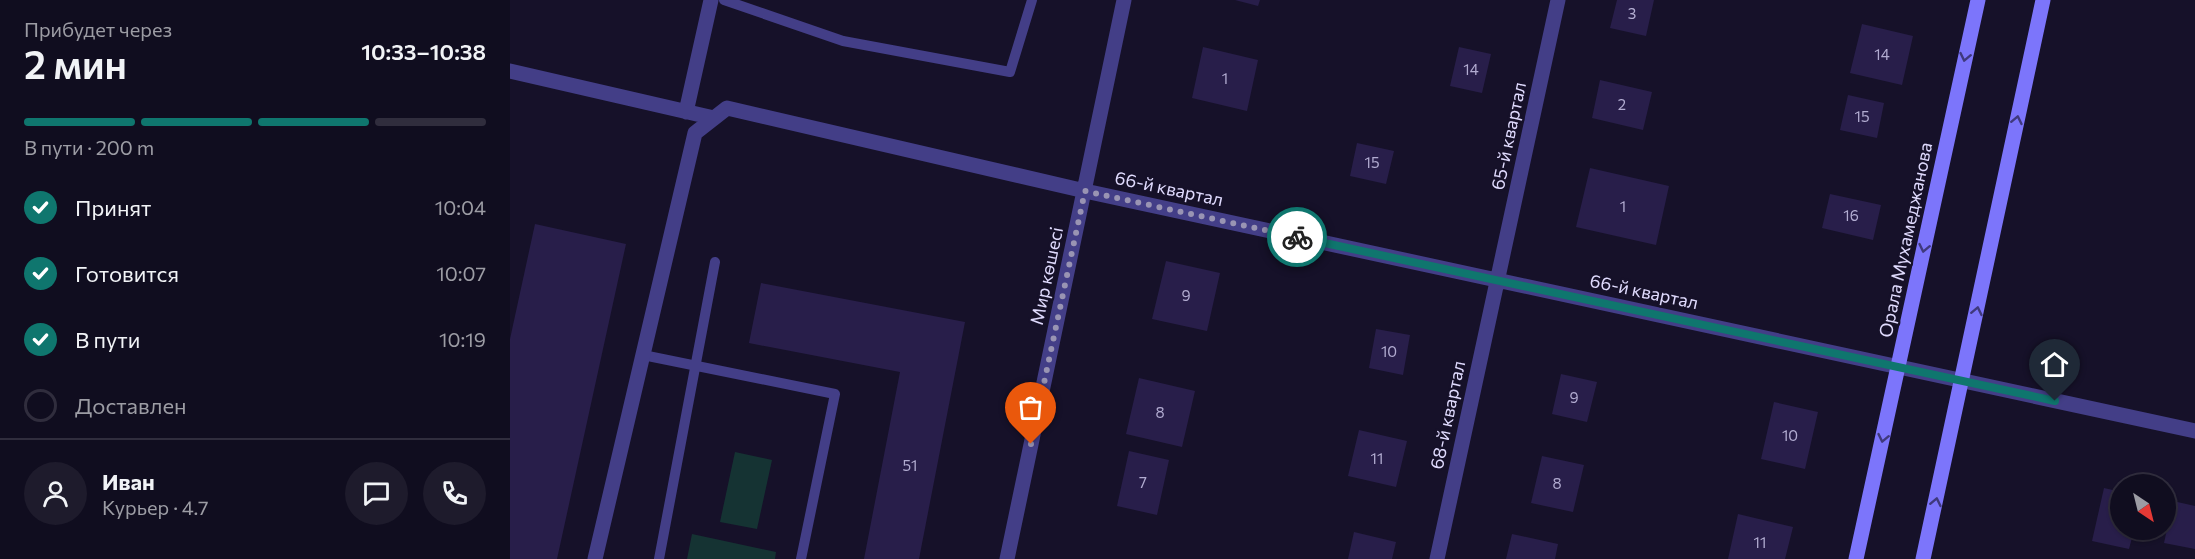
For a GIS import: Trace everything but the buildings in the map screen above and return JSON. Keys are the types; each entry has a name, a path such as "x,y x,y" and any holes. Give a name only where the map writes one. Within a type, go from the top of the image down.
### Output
{"street":[{"path":"686,112 711,0"},
{"name":"Мир көшесі","path":"1007,559 1124,0"},
{"name":"65-й квартал","path":"1498,280 1558,0"},
{"name":"Орала Мухамеджанова","path":"1856,559 1978,0"},
{"path":"1923,559 2043,0"},
{"path":"510,71 714,118"},
{"name":"66-й квартал","path":"714,118 727,108 1085,191 2195,432"},
{"path":"595,559 695,133 714,118"},
{"name":"68-й квартал","path":"1437,559 1498,280"}],"lane":[{"path":"724,0 843,41 1010,72 1032,0"},
{"path":"659,559 715,262"},
{"path":"643,355 835,394 801,559"}],"green space":[{"path":"735,452 772,460 757,529 720,522"},
{"path":"692,534 776,552 775,559 687,559"}],"way so far":[{"path":"1031,444 1085,191 1297,237"}],"route":[{"path":"1297,237 2055,401"}]}
